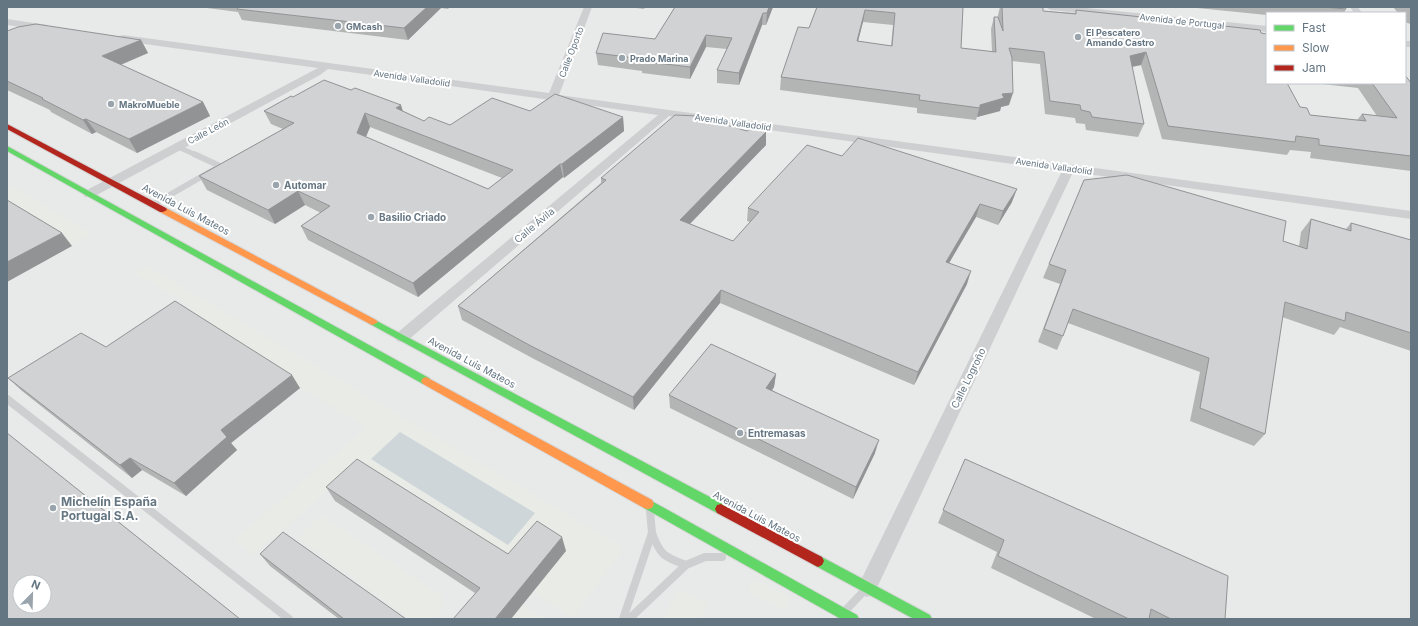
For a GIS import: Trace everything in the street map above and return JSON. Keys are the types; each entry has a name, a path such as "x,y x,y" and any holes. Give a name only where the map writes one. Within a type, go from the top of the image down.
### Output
{"highway":[{"name":"Avenida Luis Mateos","path":"7,126 926,619"},
{"path":"7,148 649,505 713,543 743,557 842,616 854,619"}],"street":[{"name":"Calle Oporto","path":"553,97 588,7"},
{"name":"Avenida de Portugal","path":"1050,7 1266,30"},
{"path":"1167,8 1171,20"},
{"path":"7,22 54,29"},
{"path":"19,34 39,27"},
{"name":"Avenida Valladolid","path":"109,36 1411,215"},
{"name":"Calle León","path":"89,194 317,73 326,66"},
{"name":"Calle Ávila","path":"402,337 666,113"},
{"name":"Calle Logroño","path":"867,588 1069,168"}],"lane":[{"path":"154,204 220,166 178,147"},
{"path":"7,399 289,619"},
{"path":"649,505 652,533 658,549 670,559 686,566"},
{"path":"623,619 652,533"},
{"path":"629,619 686,566 705,557 743,557"},
{"path":"842,616 867,588"}],"shaded area":[{"path":"7,7 1411,7 1411,619 7,619"},
{"path":"7,183 92,234 72,246 7,206"},
{"path":"147,266 624,548 573,618 533,592 565,551 513,569 355,466 253,556 235,539 366,428 184,315 194,308 135,273"},
{"path":"400,432 535,513 508,545 371,459"},
{"path":"322,515 442,596 441,614 433,619 410,619 298,538"},
{"path":"755,580 789,597 789,603 783,609 752,594 749,586"},
{"path":"680,589 708,605 700,619 662,619"},
{"path":"523,605 546,619 511,619"}],"building":[{"path":"239,7 427,7 404,28 237,9"},
{"path":"675,7 769,7 767,13 763,13 739,73 717,70 732,38 706,35 690,67 641,61 643,59 596,53 603,33 655,39"},
{"path":"817,7 963,7 961,48 996,52 994,17 998,17 1003,31 1002,7 1043,7 1043,11 1076,14 1076,10 1260,30 1261,33 1266,34 1266,84 1288,84 1300,107 1307,108 1310,115 1366,121 1362,114 1397,118 1373,84 1406,84 1406,76 1411,83 1411,156 1319,145 1319,139 1296,136 1295,142 1168,126 1146,52 1130,56 1144,124 1092,117 1090,112 1081,110 1080,105 1050,101 1044,52 1009,48 1012,58 1013,93 1002,94 1004,98 980,105 980,108 919,100 920,95 781,77 798,27 809,28","holes":["865,10 895,13 892,46 857,41"]},
{"path":"1324,7 1345,7 1346,9"},
{"path":"36,24 141,40 102,56 203,102 129,139 86,119 83,120 42,99 43,98 7,81 7,31 18,27"},
{"path":"324,80 351,90 355,88 401,105 396,108 424,121 429,117 450,125 492,98 530,111 555,94 623,117 560,164 413,283 301,226 330,206 298,191 268,210 199,176 294,123 264,111 291,96 293,97","holes":["365,113 513,170 488,189 357,133"]},
{"path":"675,115 697,116 747,131 751,128 766,132 680,220 733,241 759,212 748,208 807,145 842,156 858,138 1017,189 1003,211 980,204 946,262 971,271 918,372 721,290 633,397 531,346 458,306 606,180 601,178"},
{"path":"1127,175 1286,221 1283,241 1307,249 1311,219 1351,231 1351,223 1411,240 1411,333 1346,312 1345,321 1285,302 1265,434 1200,408 1209,358 1073,309 1063,336 1044,329 1066,270 1049,264 1084,180"},
{"path":"7,200 62,233 7,262"},
{"path":"175,301 292,375 221,430 227,437 174,483 130,458 120,465 8,378 81,333 106,347"},
{"path":"711,344 776,374 766,388 879,440 856,487 669,395"},
{"name":"Michelín España Portugal S.A.","path":"7,433 240,619 7,619"},
{"path":"357,459 508,554 537,521 562,537 495,619 453,619 480,588 326,487"},
{"path":"965,459 1228,576 1225,619 1171,619 1151,609 1149,619 1129,619 998,556 1004,540 943,510"},
{"path":"283,532 406,619 344,619 260,554"}],"traffic: fast":[{"path":"7,148 426,381"},
{"path":"373,322 721,509"},
{"path":"648,504 853,619"},
{"path":"818,561 926,619"}],"traffic: slow":[{"path":"163,210 373,322"},
{"path":"426,381 648,504"}],"traffic: jam":[{"path":"7,126 163,210"},
{"path":"721,509 818,561"}],"place":[{"name":"GMcash","path":"338,26"},
{"name":"El Pescatero Amando Castro","path":"1078,37"},
{"name":"Prado Marina","path":"622,58"},
{"name":"MakroMueble","path":"111,104"},
{"name":"Automar","path":"276,185"},
{"name":"Basilio Criado","path":"371,217"},
{"name":"Entremasas","path":"740,433"},
{"name":"Michelín España Portugal S.A.","path":"53,508"}]}
